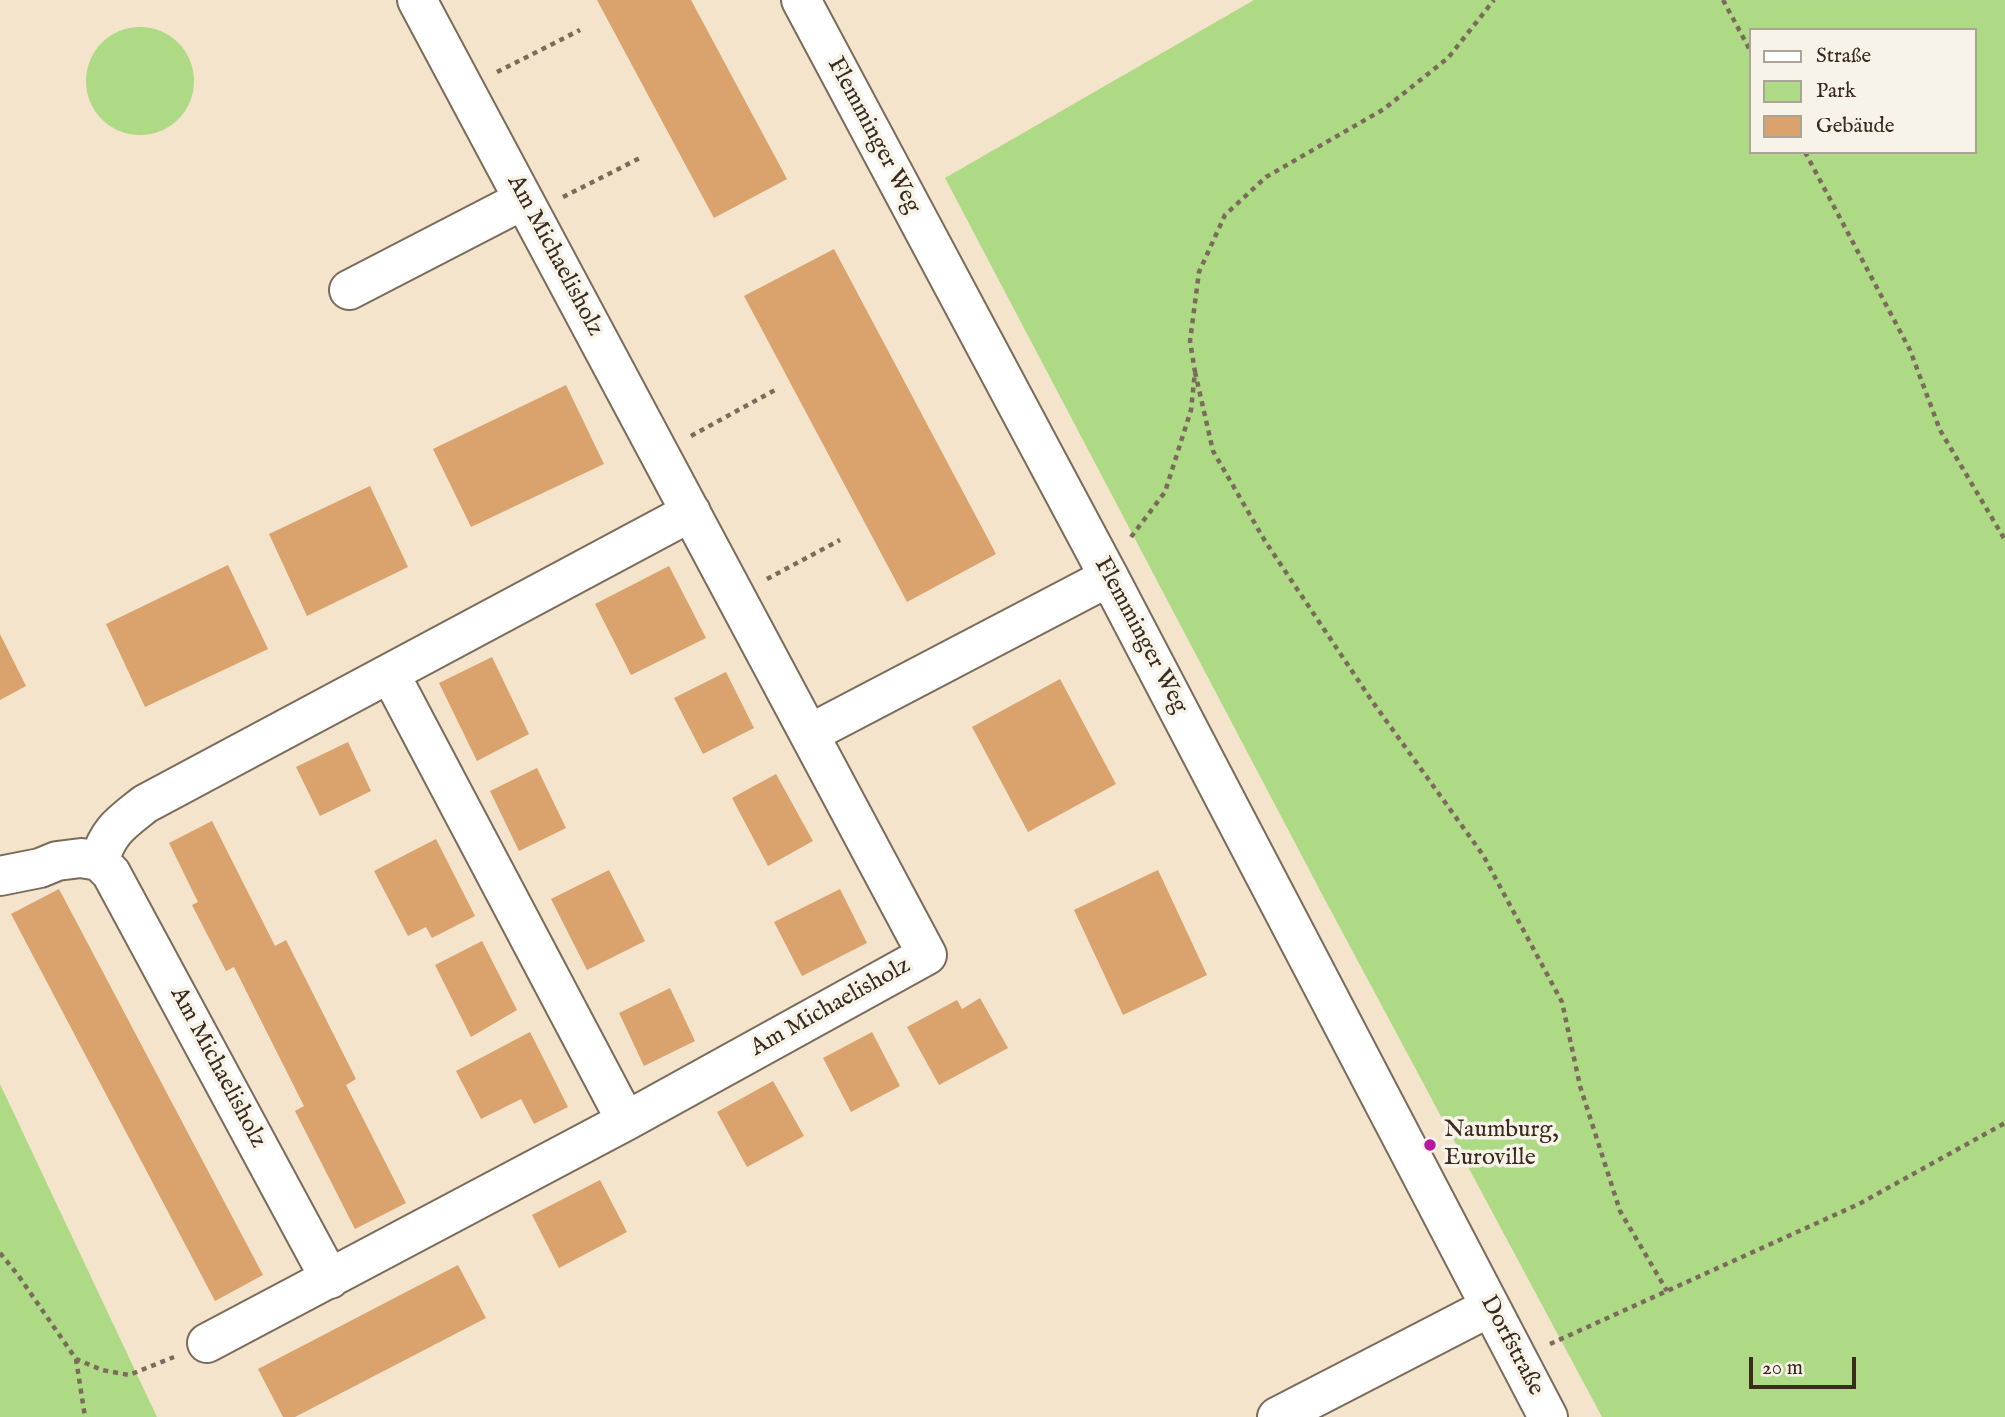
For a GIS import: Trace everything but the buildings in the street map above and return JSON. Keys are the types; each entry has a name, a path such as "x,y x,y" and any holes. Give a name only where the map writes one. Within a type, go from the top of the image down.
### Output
{"street":[{"name":"Am Michaelisholz","path":"207,1343 626,1121 927,955 417,0"},
{"name":"Flemminger Weg","path":"801,0 1109,577 1482,1291"},
{"path":"349,290 527,207"},
{"path":"0,876 40,868 57,861 82,858 99,862 105,842 115,827 145,804 691,512"},
{"path":"809,734 1109,577"},
{"path":"390,674 626,1121"},
{"name":"Am Michaelisholz","path":"99,862 111,873 131,908 330,1279"},
{"path":"1277,1417 1482,1291"},
{"name":"Dorfstraße","path":"1482,1291 1548,1417"}],"path":[{"path":"1494,0 1448,58 1384,109 1266,177 1225,215 1199,272 1190,341 1213,451 1265,541 1372,701 1483,855 1562,1002 1580,1086 1619,1211 1667,1290"},
{"path":"1723,0 1750,50"},
{"path":"465,88 580,30"},
{"path":"1806,154 1910,350 1940,430 2005,540"},
{"path":"527,207 642,157"},
{"path":"1129,539 1165,492 1191,411 1195,372"},
{"path":"659,453 775,390"},
{"path":"735,596 840,540"},
{"path":"1543,1347 1859,1204 2005,1123"},
{"path":"0,1253 76,1359 85,1417"},
{"path":"76,1359 102,1370 129,1375 207,1343"}],"green space":[{"path":"1254,0 2005,0 2005,1417 1602,1417 1323,896 945,178"},
{"path":"140,27 161,31 178,43 190,60 194,81 190,102 178,119 161,131 140,135 119,131 102,119 90,102 86,81 90,60 102,43 119,31"},
{"path":"0,1084 157,1417 0,1417"}],"place":[{"name":"Naumburg, Euroville","path":"1430,1145"}]}
